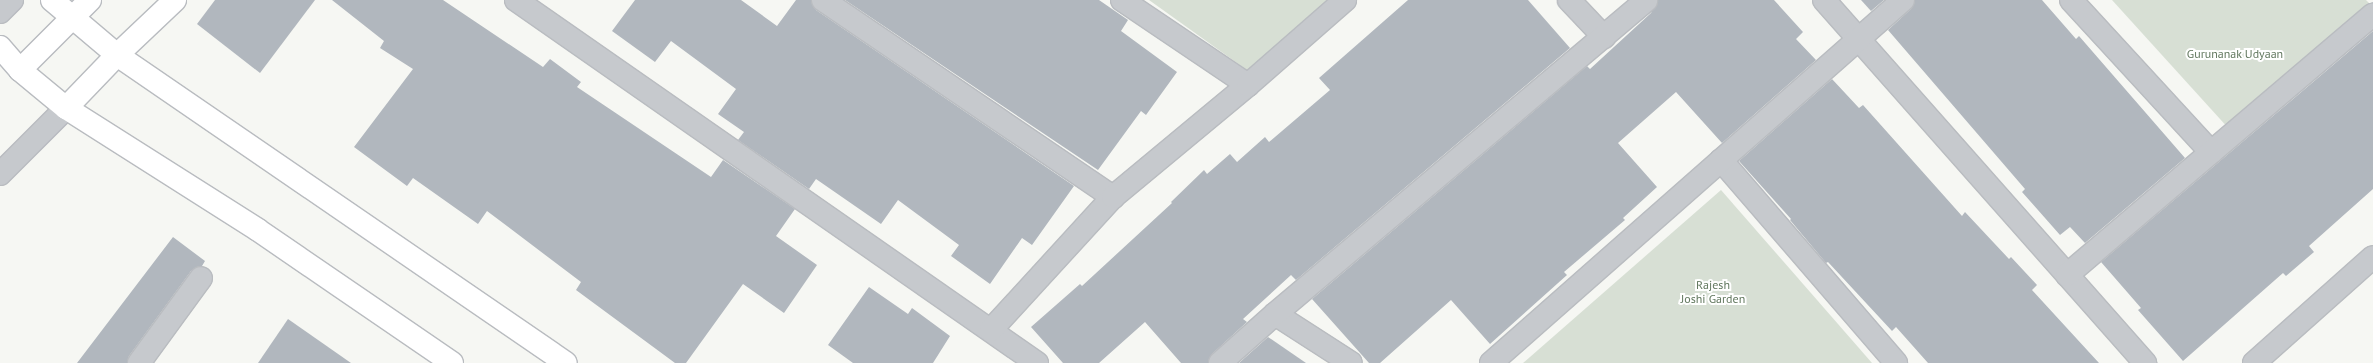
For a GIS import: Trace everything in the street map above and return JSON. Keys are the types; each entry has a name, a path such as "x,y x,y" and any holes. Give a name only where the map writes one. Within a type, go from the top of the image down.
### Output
{"main road":[{"path":"52,0 117,55 566,363"},
{"path":"20,70 71,17 90,0"},
{"path":"66,108 117,55 175,0"},
{"path":"0,47 20,70 66,108 258,230 452,363"}],"street":[{"path":"0,12 12,0"},
{"path":"823,0 1113,197"},
{"path":"1122,0 1248,85"},
{"path":"991,330 1113,197 1248,85 1345,0"},
{"path":"1569,0 1604,37"},
{"path":"1220,363 1275,314 1646,0"},
{"path":"1824,0 2145,363"},
{"path":"1491,363 1903,0"},
{"path":"2071,0 2211,152"},
{"path":"531,4 1037,363"},
{"path":"2067,275 2373,15"},
{"path":"0,174 66,108"},
{"path":"1721,160 1896,363"},
{"path":"2254,363 2373,257"},
{"path":"139,363 201,278"},
{"path":"1275,314 1351,363"}],"green space":[{"path":"1149,0 1330,0 1251,73"},
{"name":"Gurunanak Udyaan","path":"2112,0 2366,0 2373,7 2230,130"},
{"name":"Rajesh Joshi Garden","path":"1721,190 1872,363 1523,363"}],"building":[{"path":"215,0 315,0 260,73 197,24"},
{"path":"332,0 443,0 543,67 550,59 581,82 577,87 711,177 723,160 795,209 776,236 817,265 784,313 743,284 686,363 675,363 576,290 581,282 487,211 478,224 413,178 407,186 354,147 413,69 380,48 384,41"},
{"path":"635,0 741,0 777,26 796,0 811,0 816,10 1074,186 1032,245 1022,238 990,284 951,256 959,245 898,200 881,224 816,179 809,189 738,140 744,132 718,114 736,89 671,41 655,62 612,31"},
{"path":"845,0 1099,0 1128,20 1121,31 1177,72 1146,115 1141,111 1098,170"},
{"path":"1408,0 1528,0 1570,48 1296,280 1291,275 1243,319 1247,322 1212,354 1208,363 1181,363 1145,322 1099,363 1063,363 1031,327 1080,284 1082,286 1172,203 1171,202 1204,170 1207,174 1230,154 1237,162 1265,137 1269,142 1330,90 1319,78"},
{"path":"1658,0 1774,0 1803,32 1796,39 1816,60 1722,143 1676,92 1618,143 1657,187 1623,218 1625,220 1564,272 1567,275 1490,344 1451,300 1380,363 1369,363 1312,299 1587,66 1590,69 1651,13"},
{"path":"1861,0 1884,0 1871,11"},
{"path":"1915,0 2042,0 2076,39 2079,36 2185,158 2085,243 2070,227 2060,235 2022,192 2025,189 1888,30 1911,9"},
{"path":"2373,31 2373,189 2309,246 2314,252 2286,276 2283,273 2183,361 2138,310 2141,308 2101,262"},
{"path":"1832,79 1859,108 1863,105 1962,216 1965,212 2009,259 2011,257 2037,285 2032,290 2099,363 1928,363 1896,327 1892,331 1828,262 1826,263 1790,220 1791,219 1739,161"},
{"path":"173,237 205,261 202,266 191,271 129,356 127,363 77,363"},
{"path":"869,287 908,314 912,308 950,336 933,363 853,363 828,345"},
{"path":"288,319 351,363 258,363"},
{"path":"1268,337 1306,363 1239,363"}]}
